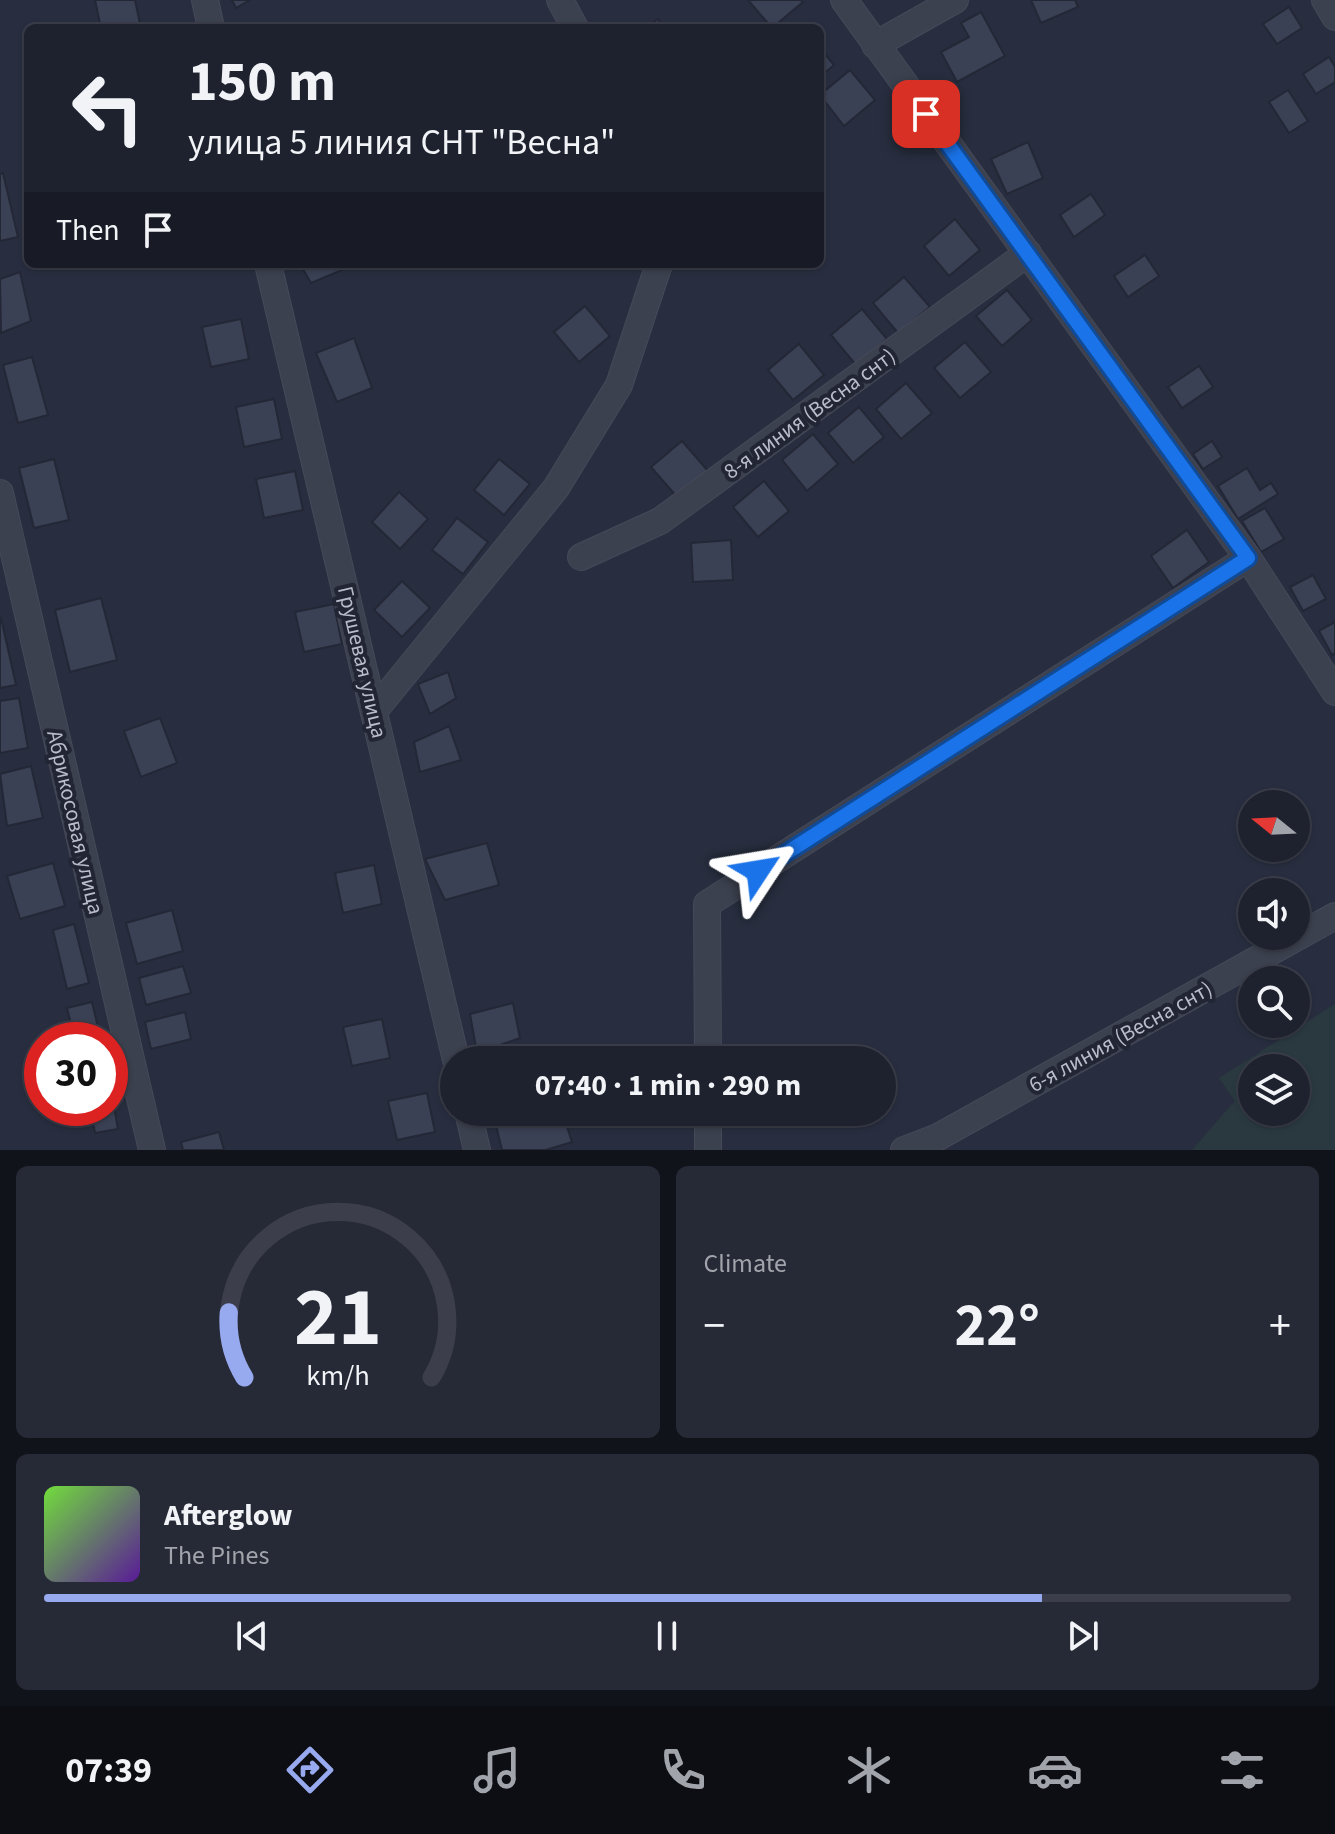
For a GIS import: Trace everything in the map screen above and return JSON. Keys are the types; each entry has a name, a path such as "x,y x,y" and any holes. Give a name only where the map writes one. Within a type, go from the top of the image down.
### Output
{"street":[{"path":"205,0 210,24"},
{"path":"560,0 573,24"},
{"path":"844,0 1248,558 1335,692"},
{"path":"875,45 955,0"},
{"path":"1325,0 1335,17"},
{"name":"8-я линия (Весна снт)","path":"581,557 660,521 1028,253"},
{"name":"Грушевая улица","path":"269,268 453,1046"},
{"path":"375,710 556,488 619,385 658,268"},
{"name":"Абрикосовая улица","path":"0,493 152,1150"},
{"path":"708,1046 707,904 1248,558"},
{"name":"6-я линия (Весна снт)","path":"904,1150 938,1137 1335,916"},
{"path":"471,1126 477,1150"},
{"path":"708,1126 708,1150"}],"shaded area":[{"path":"1335,1004 1335,1150 1192,1150 1235,1101 1219,1078 1238,1066 1238,1126 1310,1126 1310,1054 1257,1054 1282,1038 1310,1038 1310,1020"}],"building":[{"path":"95,0 135,0 140,24 100,24"},
{"path":"232,0 250,0 236,8"},
{"path":"748,0 803,2 777,24 769,24"},
{"path":"1031,0 1075,0 1078,7 1041,23"},
{"path":"1289,7 1302,28 1277,44 1263,24"},
{"path":"981,12 1005,56 957,82 941,52 969,37 961,23"},
{"path":"824,53 834,65 824,74"},
{"path":"1329,57 1335,67 1335,82 1316,94 1303,74"},
{"path":"850,70 875,100 844,126 824,100 824,92"},
{"path":"1288,90 1308,121 1289,133 1269,102"},
{"path":"1028,142 1043,178 1007,194 991,159"},
{"path":"3,173 18,237 0,241 0,174"},
{"path":"1091,194 1105,215 1074,237 1060,215"},
{"path":"955,219 980,250 949,276 924,246"},
{"path":"1145,255 1159,276 1128,297 1114,276"},
{"path":"302,268 347,268 311,283"},
{"path":"20,272 31,321 1,333 0,279"},
{"path":"904,277 930,307 898,333 873,303"},
{"path":"1007,290 1032,320 1002,346 976,316"},
{"path":"585,306 610,336 579,362 554,332"},
{"path":"862,309 887,339 856,365 831,335"},
{"path":"241,319 249,359 211,367 202,327"},
{"path":"354,338 372,388 337,402 316,353"},
{"path":"965,342 991,372 960,398 934,368"},
{"path":"799,344 824,375 793,400 768,370"},
{"path":"32,357 48,415 18,423 3,365"},
{"path":"1199,366 1213,387 1182,408 1168,387"},
{"path":"906,383 932,413 901,439 876,409"},
{"path":"274,399 282,439 244,447 236,407"},
{"path":"859,407 884,437 853,463 828,433"},
{"path":"813,434 838,464 807,491 782,460"},
{"path":"682,441 708,471 677,497 651,467"},
{"path":"1212,441 1222,457 1203,469 1193,454"},
{"path":"54,459 69,520 34,528 19,468"},
{"path":"499,459 530,484 504,515 474,490"},
{"path":"1247,468 1260,490 1271,483 1278,494 1238,519 1218,486"},
{"path":"295,471 303,510 264,518 256,479"},
{"path":"764,481 789,511 758,537 733,507"},
{"path":"399,492 428,519 400,549 372,522"},
{"path":"1265,508 1284,539 1261,552 1242,521"},
{"path":"457,518 488,542 463,574 432,550"},
{"path":"1187,530 1209,562 1173,588 1151,556"},
{"path":"731,540 733,580 693,582 691,543"},
{"path":"1313,575 1326,599 1303,611 1290,587"},
{"path":"402,581 430,608 402,637 374,610"},
{"path":"101,598 117,660 70,672 55,610"},
{"path":"334,604 342,644 304,652 295,612"},
{"path":"0,619 16,685 0,688"},
{"path":"1335,622 1335,653 1332,655 1319,631"},
{"path":"448,672 456,698 430,714 418,684"},
{"path":"19,698 28,748 0,753 0,701"},
{"path":"160,718 177,763 141,777 124,731"},
{"path":"449,726 461,760 420,772 414,742"},
{"path":"31,766 43,818 7,826 0,774"},
{"path":"487,843 499,885 445,900 425,859"},
{"path":"53,863 65,906 20,919 7,876"},
{"path":"374,865 382,904 343,913 335,873"},
{"path":"172,910 183,951 137,964 126,923"},
{"path":"74,924 89,983 67,989 53,930"},
{"path":"183,966 191,993 146,1005 139,978"},
{"path":"92,1002 97,1022 70,1022 67,1008"},
{"path":"513,1003 520,1038 497,1046 476,1046 470,1014"},
{"path":"185,1012 191,1039 151,1049 145,1022"},
{"path":"382,1019 390,1058 352,1066 343,1027"},
{"path":"427,1093 435,1132 397,1140 388,1101"},
{"path":"94,1126 117,1126 118,1129 95,1133"},
{"path":"496,1126 567,1126 572,1142 546,1150 502,1150"},
{"path":"219,1132 224,1150 183,1150 181,1142"}],"route":[{"path":"758,871 1248,558 926,114"}]}
